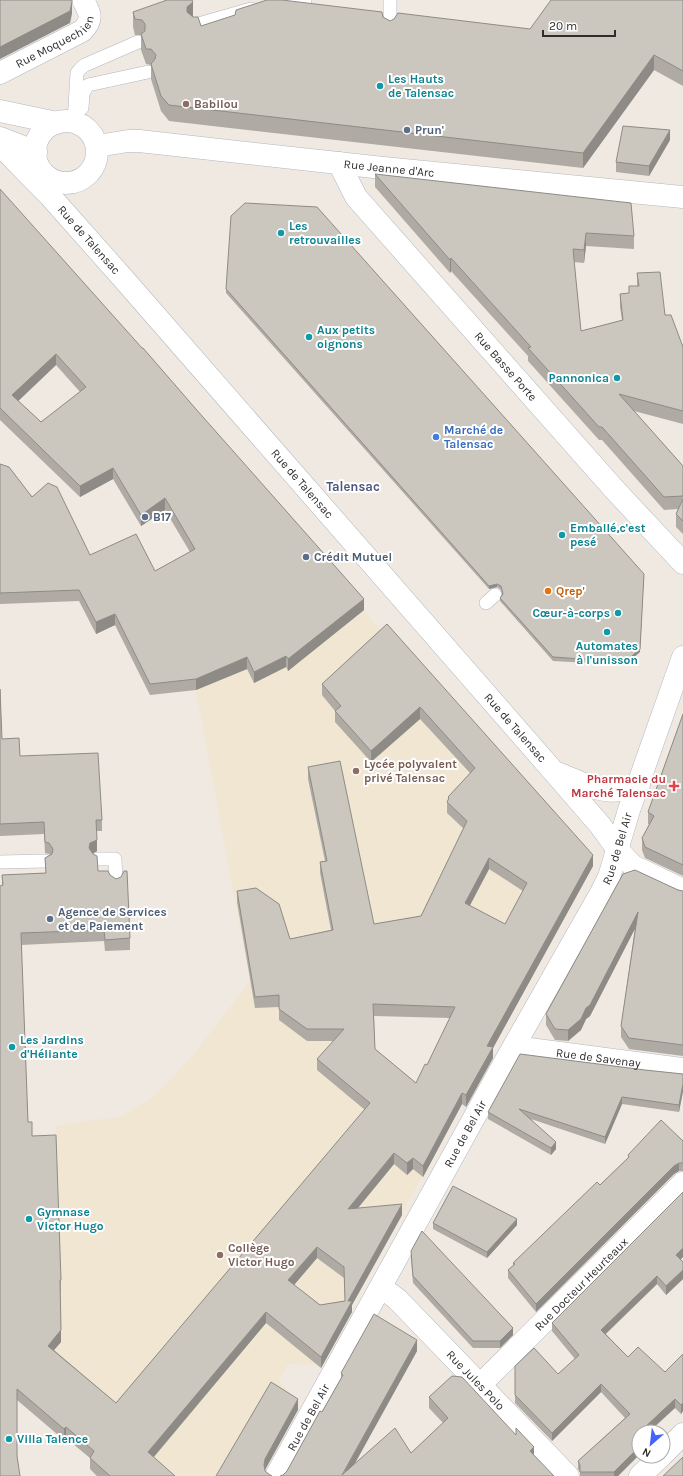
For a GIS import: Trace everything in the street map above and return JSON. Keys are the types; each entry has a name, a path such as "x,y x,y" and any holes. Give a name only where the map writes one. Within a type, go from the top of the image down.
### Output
{"street":[{"name":"Rue Moquechien","path":"0,74 82,31 88,23 90,15 83,0"},
{"path":"0,111 71,124 94,138 97,146 96,162 93,169 84,177 74,182 58,182 50,187 40,167 36,152 37,144 42,134 50,126 71,124"},
{"path":"0,138 36,152"},
{"name":"Rue Jeanne d'Arc","path":"97,146 133,141 339,163 683,196"},
{"name":"Rue de Talensac","path":"0,145 50,187 600,825 618,850 633,866 683,890"},
{"name":"Rue Basse Porte","path":"339,163 356,198 614,489 683,563"},
{"name":"Rue de Bel Air","path":"276,1476 609,877 629,810 683,657"},
{"name":"Rue de Talensac","path":"554,772 590,785 611,790 620,790 639,785"},
{"name":"Rue de Savenay","path":"514,1047 683,1069"},
{"name":"Rue Docteur Heurteaux","path":"480,1385 683,1183"},
{"name":"Rue Jules Polo","path":"381,1287 397,1298 568,1476"},
{"path":"671,1446 683,1434"},
{"path":"640,1476 653,1464"}],"lane":[{"path":"195,25 266,5 294,4 305,0"},
{"path":"390,0 390,28"},
{"path":"71,124 77,73 81,68 85,64 138,42"},
{"path":"71,124 83,93 88,85 148,72"},
{"path":"97,859 115,859 116,882"},
{"path":"0,862 45,861"}],"shaded area":[{"path":"364,611 571,852 499,993 351,1002 428,1166 318,1365 288,1364 283,1372 279,1381 297,1401 254,1476 97,1476 94,1462 66,1438 64,1440 51,1429 53,1426 43,1364 61,1341 56,1126 122,1116 154,1097 194,1054 250,981 196,690 247,669 254,683 286,667"}],"building":[{"path":"0,0 72,0 72,2 70,11 0,47"},
{"name":"Les Hauts de Talensac","path":"167,0 192,0 193,2 187,7 187,12 193,17 198,17 201,26 235,15 236,10 267,0 282,0 382,12 383,17 390,21 394,19 398,13 530,29 551,0 683,0 683,71 654,55 583,153 169,105 161,96 151,64 156,55 151,49 146,49 141,34 145,31 145,24 142,20 135,19 133,12"},
{"path":"623,126 670,130 649,166 616,162"},
{"path":"375,174 631,203 634,236 586,233 584,250 573,249 581,331 623,320 620,294 629,293 629,286 639,286 637,273 660,272 665,315 671,315 683,347 683,411 619,394 683,466 683,496 664,497 602,427 599,427 528,348 531,347 451,258 450,260"},
{"path":"0,189 143,348 364,599 288,659 286,656 254,672 247,657 196,679 150,684 115,614 96,622 79,590 0,593 0,464 9,467 32,497 48,483 57,487 90,555 136,534 155,571 195,549 165,498 141,515 113,468 80,486 0,408","holes":["56,354 86,387 41,422 12,395"]},
{"name":"Marché de Talensac","path":"245,203 317,207 644,574 640,649 625,662 553,657 500,598 503,594 501,586 497,584 489,586 226,289 231,216"},
{"path":"683,499 683,521 676,514"},
{"path":"387,624 593,855 487,1046 493,1047 466,1095 462,1093 423,1166 413,1158 407,1163 394,1153 348,1209 402,1204 348,1301 352,1301 321,1357 266,1312 148,1452 175,1476 110,1476 90,1458 94,1451 66,1427 64,1429 17,1389 17,1456 20,1476 0,1476 0,886 3,885 2,875 46,873 45,858 52,854 53,849 49,843 45,842 44,822 0,824 0,689 2,739 19,738 20,756 98,753 102,820 96,820 97,840 90,843 89,848 93,854 97,856 98,871 108,871 110,875 116,879 121,877 124,871 127,871 130,938 105,940 104,930 21,933 28,1122 32,1122 32,1136 56,1135 61,1280 61,1330 48,1346 116,1403 370,1103 317,1059 344,1029 307,1029 279,1009 279,995 255,997 237,891 256,888 279,904 290,939 333,930 320,862 327,861 308,767 340,761 374,924 421,916 467,821 447,802 448,797 475,768 420,707 371,751 335,711 341,706 322,684","holes":["489,858 527,883 505,924 465,903","373,1004 455,1007 427,1065 425,1064 416,1083 375,1049","317,1247 344,1267 345,1301 320,1305 288,1280"]},
{"path":"683,714 683,865 645,847 642,838 654,816 648,812"},
{"path":"635,870 683,891 683,1045 629,1038 621,1026 638,912 590,1005 586,1008 581,1019 568,1030 555,1029 546,1014 623,874"},
{"path":"520,1054 683,1074 683,1084 679,1105 622,1097 605,1137 519,1109 556,1142 551,1148 488,1112"},
{"path":"661,1120 683,1141 683,1163 679,1163 674,1166 536,1304 508,1270 515,1264 513,1263 597,1182 600,1185 629,1157 628,1155"},
{"path":"453,1186 517,1219 487,1252 433,1223"},
{"path":"683,1192 683,1248 676,1255 683,1262 683,1270 666,1286 657,1276 601,1330 628,1357 638,1347 665,1372 683,1354 683,1403 681,1405 675,1399 648,1424 631,1424 631,1455 614,1472 580,1472 580,1465 578,1461 630,1414 601,1384 552,1433 515,1395 515,1366 534,1348 558,1374 579,1355 552,1323"},
{"path":"422,1231 513,1328 500,1341 473,1341 413,1276 411,1251"},
{"path":"374,1314 417,1340 342,1475 395,1428 411,1453 448,1418 429,1397 452,1376 462,1377 516,1435 516,1428 534,1447 530,1451 554,1476 280,1476 287,1471 320,1411 322,1412 343,1375 341,1373"},
{"path":"271,1382 298,1399 265,1459 265,1471 272,1476 216,1476"},
{"path":"683,1457 683,1476 663,1476"}],"place":[{"name":"Les Hauts de Talensac","path":"380,86"},
{"name":"Babilou","path":"186,104"},
{"name":"Prun'","path":"407,130"},
{"name":"Les retrouvailles","path":"281,233"},
{"name":"Aux petits oignons","path":"309,337"},
{"name":"Pannonica","path":"617,378"},
{"name":"Marché de Talensac","path":"436,437"},
{"name":"B17","path":"145,517"},
{"name":"Emballé,c'est pesé","path":"562,535"},
{"name":"Crédit Mutuel","path":"306,557"},
{"name":"Qrep'","path":"548,591"},
{"name":"Cœur-à-corps","path":"618,613"},
{"name":"Automates à l'unisson","path":"607,632"},
{"name":"Lycée polyvalent privé Talensac","path":"356,771"},
{"name":"Pharmacie du Marché Talensac","path":"674,786"},
{"name":"Agence de Services et de Paiement","path":"50,919"},
{"name":"Les Jardins d'Héliante","path":"12,1047"},
{"name":"Gymnase Victor Hugo","path":"29,1219"},
{"name":"Collège Victor Hugo","path":"220,1255"},
{"name":"Villa Talence","path":"9,1439"}],"district":[{"name":"Talensac","path":"353,486"}]}
